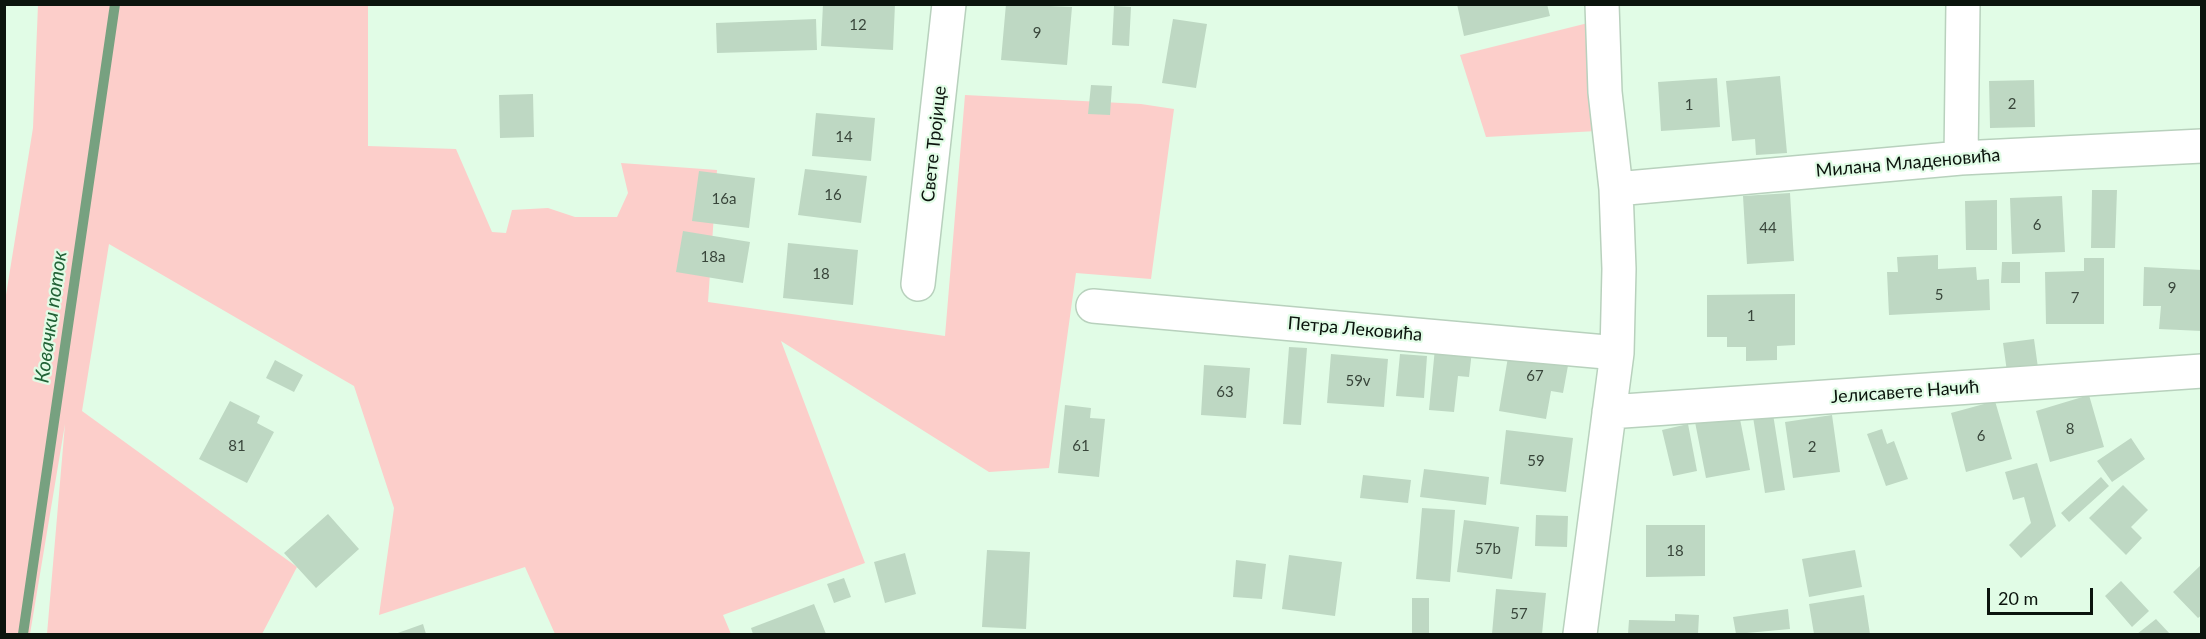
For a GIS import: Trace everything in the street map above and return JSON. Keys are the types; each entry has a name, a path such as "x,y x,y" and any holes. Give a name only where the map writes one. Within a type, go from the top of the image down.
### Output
{"street":[{"name":"Свете Тројице","path":"918,284 949,4"},
{"path":"1580,634 1617,353 1619,269 1616,189 1605,92 1602,4"},
{"path":"1961,158 1963,4"},
{"name":"Милана Младеновића","path":"1616,189 1961,158 2202,146"},
{"name":"Петра Лековића","path":"1092,306 1617,353"},
{"name":"Јелисавете Начић","path":"1609,412 2202,371"}],"shaded area":[{"path":"38,5 368,5 368,146 456,149 492,232 506,233 512,210 548,208 575,217 617,217 628,193 621,163 717,170 708,302 945,336 965,95 1141,104 1174,109 1151,279 1076,273 1049,468 989,472 781,341 865,563 723,615 731,634 555,634 525,567 379,615 394,508 354,386 109,244 82,411 297,567 262,634 47,634 65,424 30,634 5,634 5,301 33,128"},
{"path":"1596,21 1597,131 1486,137 1460,55"}],"building":[{"path":"823,4 895,4 893,50 821,46"},
{"path":"1006,4 1072,7 1067,65 1001,60"},
{"path":"1457,4 1547,4 1550,16 1464,36"},
{"path":"1114,6 1131,7 1129,46 1112,45"},
{"path":"816,19 817,50 717,53 716,23"},
{"path":"1173,19 1207,24 1196,88 1162,83"},
{"path":"1780,76 1787,153 1756,155 1755,139 1732,141 1726,81"},
{"path":"1717,78 1720,127 1661,131 1658,82"},
{"path":"2034,80 2035,127 1990,128 1989,81"},
{"path":"1091,85 1112,86 1110,115 1088,114"},
{"path":"533,94 534,137 500,138 499,95"},
{"path":"816,113 875,118 871,161 812,156"},
{"path":"805,169 867,176 861,223 798,215"},
{"path":"699,171 755,178 749,228 692,221"},
{"path":"2092,190 2117,190 2115,248 2091,248"},
{"path":"1790,193 1794,261 1747,264 1743,196"},
{"path":"2062,196 2065,252 2012,254 2010,198"},
{"path":"1997,200 1997,250 1966,250 1965,201"},
{"path":"683,231 750,242 743,283 676,272"},
{"path":"788,243 858,250 853,305 783,298"},
{"path":"1938,255 1938,269 1976,267 1977,280 1989,279 1990,310 1889,315 1887,272 1898,272 1897,257"},
{"path":"2084,258 2104,258 2104,324 2046,324 2045,272 2084,271"},
{"path":"2002,262 2020,262 2020,283 2001,283"},
{"path":"2144,267 2202,270 2202,331 2159,329 2161,306 2143,306"},
{"path":"1795,294 1795,345 1777,346 1777,360 1746,361 1746,347 1727,347 1727,337 1707,337 1707,295"},
{"path":"2034,339 2039,375 2008,379 2003,343"},
{"path":"1289,347 1307,348 1301,425 1283,424"},
{"path":"1435,348 1472,351 1469,377 1458,376 1454,412 1429,410"},
{"path":"1509,351 1569,360 1563,393 1551,391 1546,419 1499,411"},
{"path":"1331,354 1388,359 1384,407 1327,403"},
{"path":"1400,354 1427,356 1424,398 1396,396"},
{"path":"275,360 303,375 294,392 266,378"},
{"path":"1204,365 1250,368 1246,418 1201,415"},
{"path":"2089,395 2104,447 2050,462 2036,411"},
{"path":"230,401 260,416 257,423 274,432 247,483 199,459"},
{"path":"1995,401 2012,459 1966,472 1951,413"},
{"path":"1065,405 1091,408 1090,418 1105,419 1099,477 1058,473"},
{"path":"1739,414 1750,470 1706,478 1695,422"},
{"path":"1773,414 1785,490 1765,493 1753,417"},
{"path":"1832,415 1840,472 1793,478 1785,422"},
{"path":"1688,424 1697,471 1673,476 1662,430"},
{"path":"1882,429 1887,444 1894,441 1908,479 1886,486 1867,434"},
{"path":"1506,430 1573,438 1566,492 1500,484"},
{"path":"2131,438 2145,459 2112,482 2097,461"},
{"path":"2037,463 2056,526 2021,558 2009,545 2031,523 2024,497 2013,500 2005,472"},
{"path":"1424,469 1489,477 1486,505 1420,497"},
{"path":"1363,475 1411,480 1408,503 1360,498"},
{"path":"2101,477 2109,486 2069,522 2061,513"},
{"path":"2123,485 2148,510 2131,527 2142,538 2126,555 2089,518"},
{"path":"1422,508 1455,510 1450,582 1416,579"},
{"path":"328,514 359,549 316,588 284,553"},
{"path":"1536,515 1568,516 1567,547 1535,546"},
{"path":"1464,520 1519,527 1512,579 1457,572"},
{"path":"1646,525 1705,525 1705,576 1646,577"},
{"path":"987,550 1030,552 1026,629 982,627"},
{"path":"1855,550 1862,587 1809,597 1802,559"},
{"path":"905,553 916,594 885,603 874,562"},
{"path":"1289,555 1342,562 1335,616 1282,609"},
{"path":"1236,560 1266,564 1262,599 1233,597"},
{"path":"2202,564 2202,615 2198,618 2173,592"},
{"path":"844,578 851,597 834,603 827,584"},
{"path":"2121,581 2149,611 2132,627 2105,596"},
{"path":"1496,589 1546,593 1542,634 1492,634"},
{"path":"1864,595 1870,634 1814,634 1809,604"},
{"path":"1412,598 1429,598 1429,634 1412,634"},
{"path":"814,604 826,634 753,634 751,628"},
{"path":"1788,609 1790,629 1736,634 1733,617"},
{"path":"1675,614 1699,615 1698,634 1628,634 1629,620 1675,621"},
{"path":"2156,619 2170,634 2137,634"},
{"path":"423,624 426,634 395,634"}],"waterway":[{"name":"Ковачки поток","path":"23,634 115,4"}]}
